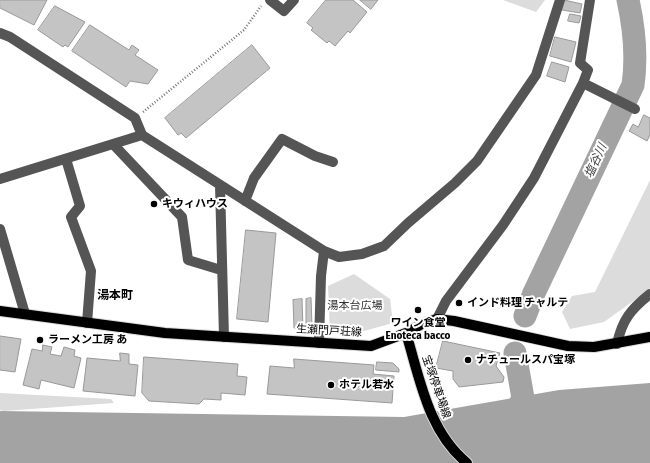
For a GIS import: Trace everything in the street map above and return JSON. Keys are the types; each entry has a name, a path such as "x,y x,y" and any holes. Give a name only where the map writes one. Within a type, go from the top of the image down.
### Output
{"main road":[{"name":"生瀬門戸荘線","path":"0,311 165,333 371,346 406,333 424,323 437,319 454,321 568,346 594,347 650,337"},
{"name":"宝塚停車場線","path":"406,333 434,422 445,440 467,463"}],"street":[{"path":"270,0 284,11 294,0"},
{"path":"0,33 10,37 135,118 142,135 324,251 339,257 362,254 384,246 478,161 536,75 560,0"},
{"path":"437,319 446,301 502,225 534,178 584,83 588,70 580,62 590,0"},
{"path":"584,83 635,109"},
{"path":"0,179 142,135"},
{"path":"246,202 254,178 282,139 315,156 333,162"},
{"path":"113,144 182,217 188,260 221,270"},
{"path":"66,159 80,206 71,217 92,270 87,323"},
{"path":"220,185 221,270 224,337"},
{"path":"0,229 25,314"},
{"path":"319,343 321,276 324,251"},
{"path":"617,344 620,327 635,306 650,294"}],"path":[{"path":"135,118 244,30 266,0"}],"green space":[{"path":"503,0 545,0 536,12"},
{"path":"650,180 650,289 604,322 570,329 562,312 572,296 595,292"},
{"name":"湯本台広場","path":"354,274 390,299 393,323 364,331 330,331 328,286"},
{"path":"0,393 111,399 114,403 4,411 0,410"}],"shaded area":[{"path":"650,383 650,463 0,463 0,411 404,417 559,390"}],"building":[{"path":"0,0 47,0 34,25 0,8"},
{"path":"326,0 353,0 367,12 350,33 348,31 335,46 329,41 327,43 311,30 313,28 307,23"},
{"path":"360,0 378,0 371,9"},
{"path":"564,0 582,4 580,13 562,10"},
{"path":"55,6 85,22 68,47 65,45 63,47 38,30"},
{"path":"570,14 581,16 579,23 568,21"},
{"path":"90,25 129,50 132,45 139,50 135,55 158,70 148,84 130,81 126,87 72,51"},
{"path":"555,37 576,42 571,62 550,56"},
{"path":"252,45 270,68 186,138 181,133 178,135 165,118"},
{"path":"552,62 569,67 565,82 547,76"},
{"path":"644,115 650,118 650,135 647,141 629,131 633,124 638,127"},
{"path":"246,230 276,233 268,322 237,319"},
{"path":"311,298 312,326 306,326 306,299"},
{"path":"302,299 303,328 294,328 293,300"},
{"path":"0,336 21,339 15,372 0,370"},
{"name":"ナチュールスパ宝塚","path":"443,341 500,353 496,366 504,377 503,382 459,387 453,379 453,371 436,368"},
{"path":"43,345 52,347 50,354 61,356 64,347 75,350 74,356 81,358 74,388 41,380 39,389 23,385 32,349 42,351"},
{"path":"120,353 129,354 129,364 138,365 135,396 83,391 87,358 120,361"},
{"path":"144,357 238,364 237,376 247,377 245,395 221,393 221,400 204,399 199,404 149,401 142,393"},
{"name":"ホテル若水","path":"294,359 374,365 373,374 394,376 392,403 267,394 270,366 294,368"},
{"path":"377,362 393,363 399,369 399,372 376,370"}],"waterway":[{"name":"塩谷川","path":"525,316 534,293 633,85 635,64 634,42 628,0"},
{"name":"塩谷川","path":"485,463 510,423 523,398 515,353"}],"place":[{"name":"キウィハウス","path":"154,204"},
{"name":"インド料理 チャルテ","path":"459,303"},
{"name":"ワイン食堂 Enoteca bacco","path":"418,310"},
{"name":"ラーメン工房 あ","path":"40,340"},
{"name":"ナチュールスパ宝塚","path":"468,360"},
{"name":"ホテル若水","path":"331,385"}],"district":[{"name":"湯本町","path":"115,296"}]}
